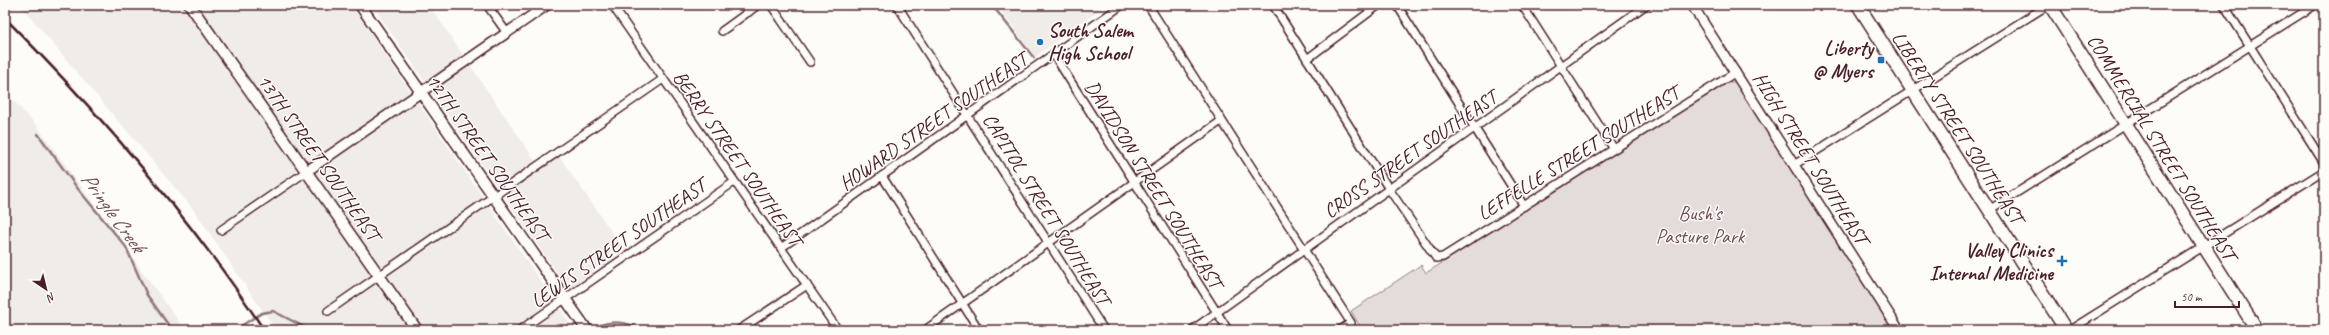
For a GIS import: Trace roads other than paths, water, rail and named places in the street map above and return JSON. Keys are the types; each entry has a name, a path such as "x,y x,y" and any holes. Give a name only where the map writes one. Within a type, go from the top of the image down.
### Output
{"main road":[{"name":"13TH STREET SOUTHEAST","path":"190,5 417,330"},
{"name":"12TH STREET SOUTHEAST","path":"360,5 587,330"},
{"name":"LIBERTY STREET SOUTHEAST","path":"1858,5 2066,330"},
{"name":"COMMERCIAL STREET SOUTHEAST","path":"2049,5 2256,330"}],"street":[{"path":"487,5 507,33"},
{"path":"221,230 547,5"},
{"name":"BERRY STREET SOUTHEAST","path":"612,5 838,330"},
{"path":"744,5 749,12"},
{"path":"722,31 758,5"},
{"path":"771,5 810,62"},
{"name":"CAPITOL STREET SOUTHEAST","path":"897,5 969,115 1104,330"},
{"name":"HOWARD STREET SOUTHEAST","path":"781,248 1054,55 1122,5"},
{"path":"1148,5 1351,323 1340,330"},
{"path":"1273,5 1389,189"},
{"path":"1307,59 1379,5"},
{"path":"1397,5 1524,206"},
{"path":"1522,5 1614,149"},
{"name":"CROSS STREET SOUTHEAST","path":"1192,330 1646,5"},
{"name":"HIGH STREET SOUTHEAST","path":"1692,5 1899,330"},
{"path":"1794,165 2049,5"},
{"path":"2224,5 2324,163"},
{"path":"1989,210 2315,5"},
{"name":"DAVIDSON STREET SOUTHEAST","path":"1054,55 1228,330"},
{"name":"LEFFELLE STREET SOUTHEAST","path":"1389,189 1436,258 1443,257 1736,72"},
{"path":"328,311 663,79"},
{"path":"925,330 1221,121"},
{"path":"2070,330 2324,171"},
{"path":"882,176 979,330"},
{"name":"LEWIS STREET SOUTHEAST","path":"520,330 734,182"},
{"path":"739,330 807,285"}],"waterway":[{"path":"992,5 1034,58"},
{"name":"Pringle Creek","path":"38,134 78,189 126,247 147,295 172,330"},
{"name":"Pringle Creek","path":"234,330 262,313 273,311 310,330"},
{"name":"Pringle Creek","path":"589,330 600,325 611,323 622,323 634,326"}],"railway":[{"path":"5,18 75,91 175,207 236,288 264,330"}],"place":[{"name":"South Salem High School","path":"1040,42"},
{"name":"Liberty @ Myers","path":"1881,60"},
{"name":"Valley Clinics Internal Medicine","path":"2062,261"}],"park label":[{"name":"Bush's Pasture Park","path":"1700,224"}]}
